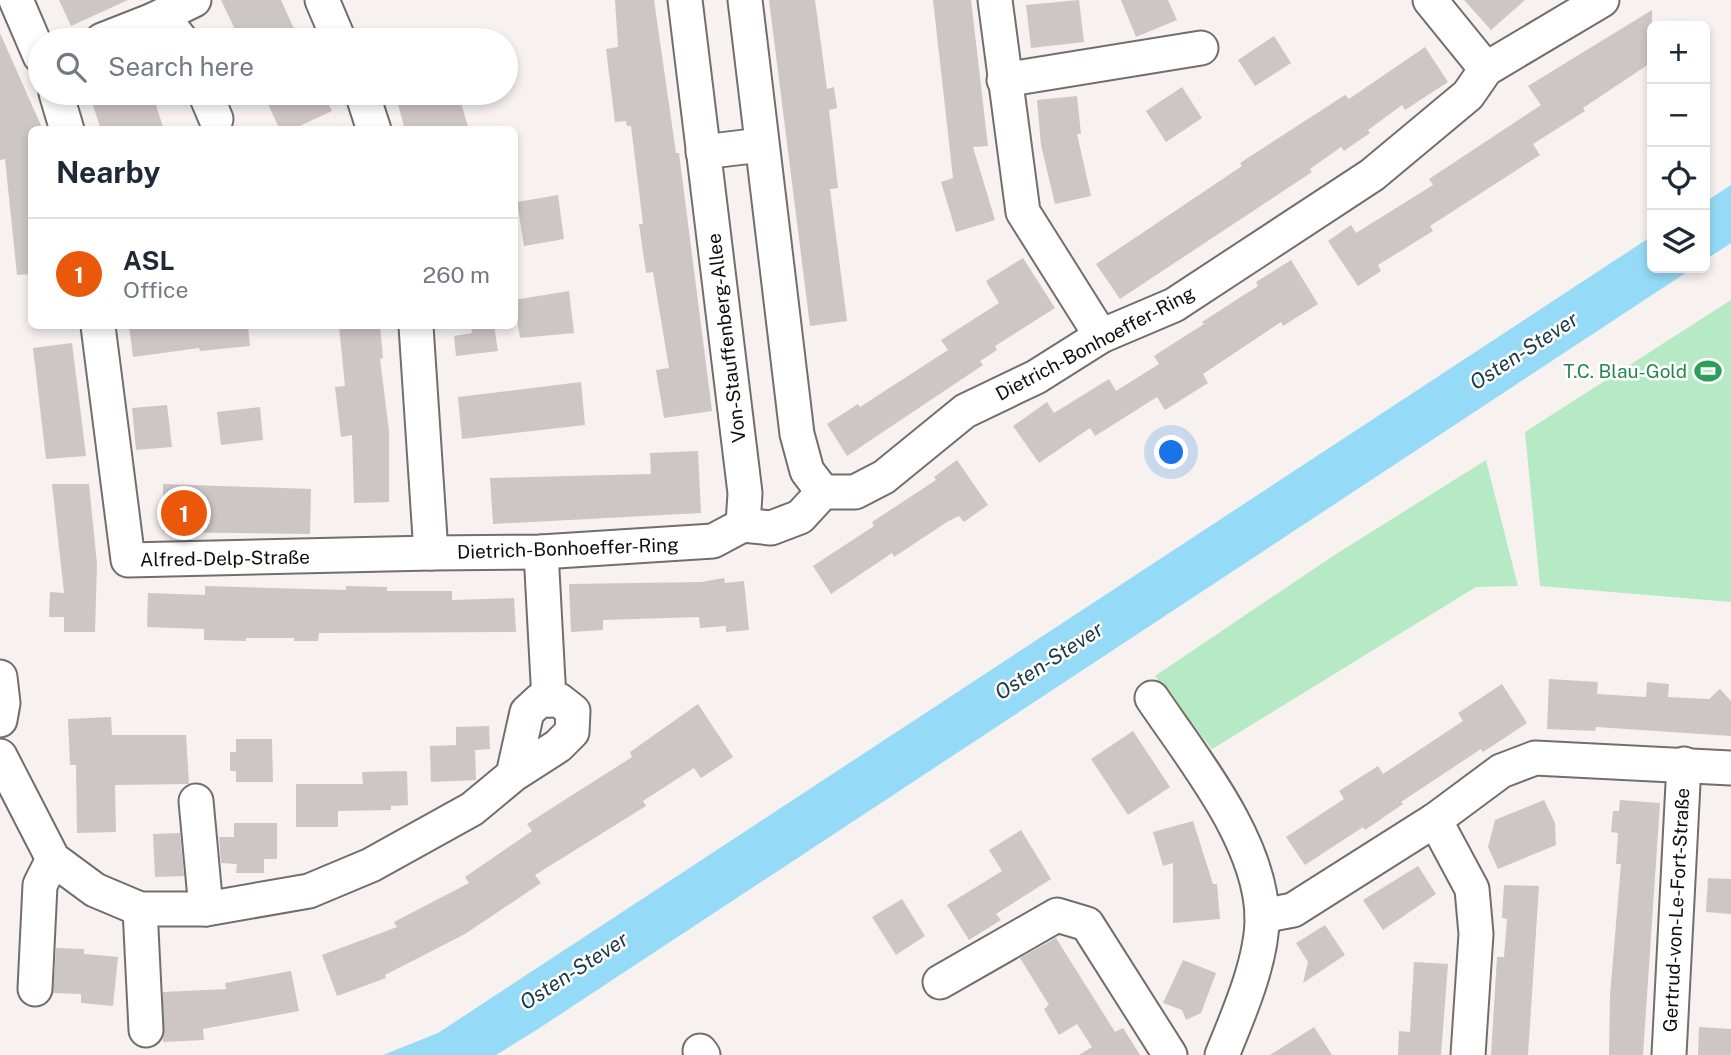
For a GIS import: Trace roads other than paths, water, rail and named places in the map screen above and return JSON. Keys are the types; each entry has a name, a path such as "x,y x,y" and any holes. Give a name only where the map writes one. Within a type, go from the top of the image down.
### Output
{"street":[{"path":"16,0 28,28"},
{"path":"133,28 194,0"},
{"path":"322,0 334,28"},
{"name":"Von-Stauffenberg-Allee","path":"685,0 745,493 743,525"},
{"path":"745,0 797,434 807,471 823,492"},
{"path":"995,0 1023,212 1101,336"},
{"path":"1430,0 1486,69"},
{"name":"Dietrich-Bonhoeffer-Ring","path":"416,329 431,553 541,552 713,541 743,525 771,528 800,517 823,492 855,492 884,477 965,411 1036,377 1101,336 1174,305 1372,175 1468,95 1486,69 1602,0"},
{"path":"153,20 172,28"},
{"path":"1004,80 1200,48"},
{"path":"60,105 66,126"},
{"path":"366,105 373,126"},
{"path":"703,152 761,145"},
{"name":"Alfred-Delp-Straße","path":"98,329 128,560 431,553"},
{"path":"0,756 53,859 95,890 140,909 206,909 309,891 371,865 472,809 513,775 558,746 572,732 573,711 559,700 549,699 541,552"},
{"path":"0,677 4,703 0,720"},
{"path":"1152,698 1220,800 1256,875 1262,916 1259,942 1239,1015 1222,1055"},
{"path":"1262,916 1293,910 1435,820 1501,771 1535,758 1731,768"},
{"name":"Gertrud-von-Le-Fort-Straße","path":"1668,1055 1684,764"},
{"path":"196,802 206,909"},
{"path":"1435,820 1472,889 1476,934 1468,1055"},
{"path":"35,989 40,885 53,859"},
{"path":"140,909 146,1030"},
{"path":"940,982 1056,915 1087,924 1170,1055"}],"water":[{"path":"1731,185 1731,243 1710,257 1710,210 1710,199"},
{"name":"Osten-Stever","path":"1647,239 1647,273 1685,273 496,1055 383,1055 438,1033"}],"place":[{"name":"T.C. Blau-Gold","path":"1708,371"},
{"name":"ASL","path":"184,513"}]}
